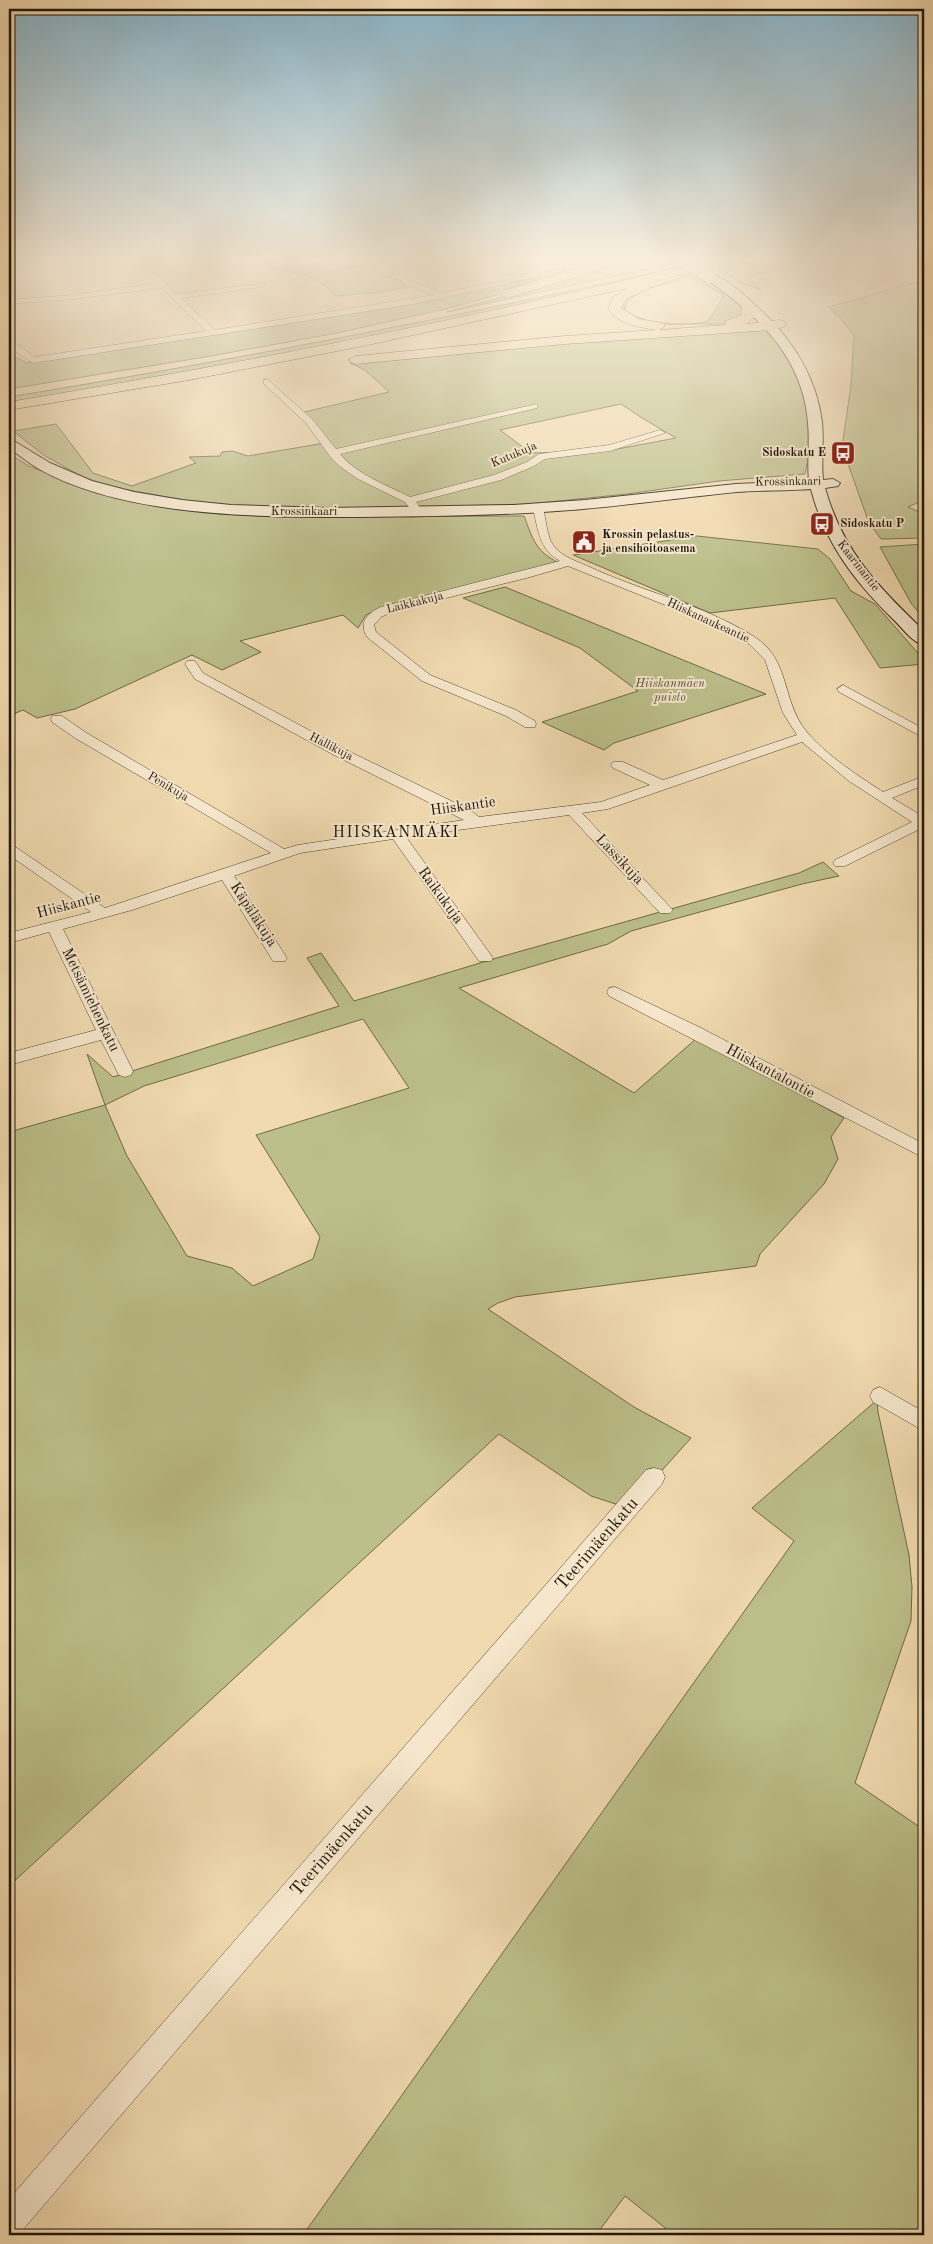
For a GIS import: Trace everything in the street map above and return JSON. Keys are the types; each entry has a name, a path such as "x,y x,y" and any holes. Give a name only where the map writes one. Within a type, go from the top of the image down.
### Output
{"highway":[{"path":"9,395 180,365"},
{"path":"9,406 237,365"},
{"path":"65,397 312,365"}],"main road":[{"name":"Kaarinantie","path":"799,365 811,392 815,423 817,482 828,521 840,545 862,575 924,640"},
{"name":"Kaarinantie","path":"809,365 826,408 830,433"},
{"name":"Krossinkaari","path":"9,442 38,463 70,477 126,494 178,504 263,512 413,506 538,508 764,486 817,482 833,483"},
{"name":"Kaarinantie","path":"833,466 835,505 849,537 887,602"}],"street":[{"path":"267,382 309,422 332,453 342,463 362,477 413,506"},
{"path":"332,453 534,406"},
{"name":"Kutukuja","path":"413,506 534,463 542,456 617,446 660,433"},
{"name":"Hiiskanaukeantie","path":"538,508 547,545 570,562 702,616 753,641 763,650 776,668 790,714 804,737 854,777 923,822"},
{"name":"Laikkakuja","path":"530,724 419,674 371,634 367,624 377,613 390,608 526,575 570,562"},
{"name":"Hallikuja","path":"191,664 203,679 340,752 465,812 476,822"},
{"path":"843,689 924,734"},
{"name":"Penikuja","path":"57,719 80,735 281,854"},
{"name":"Hiiskantie","path":"9,938 55,928 103,914 281,854 315,845 603,806 804,737"},
{"path":"618,765 662,785"},
{"path":"882,797 924,780"},
{"name":"Lassikuja","path":"572,810 665,910"},
{"path":"840,863 923,822"},
{"name":"Raikukuja","path":"396,833 485,958"},
{"path":"9,849 90,903 103,914"},
{"name":"Käpäläkuja","path":"225,873 280,958"},
{"name":"Metsämiehenkatu","path":"55,928 74,972 125,1071"},
{"name":"Hiiskantalontie","path":"615,992 699,1033 808,1093 924,1152"},
{"path":"9,1060 107,1034"},
{"path":"880,1396 924,1422"},
{"name":"Teerimäenkatu","path":"9,2222 654,1477"}],"green space":[{"path":"9,365 158,365 9,389"},
{"path":"195,365 226,365 98,389 9,403 9,397"},
{"path":"354,365 793,365 805,390 812,464 807,464 805,474 719,481 627,494 529,504 294,510 201,503 111,487 83,477 45,456 13,431 56,424 93,473 132,486 196,463 189,457 220,456 222,452 232,451 248,456 325,443 300,413 389,392 365,370","holes":["621,404 676,438 607,451 531,453 500,430"]},
{"path":"852,365 924,365 924,500 908,507 924,514 924,538 881,539 869,523 842,447"},
{"path":"9,454 29,466 68,481 181,509 220,514 279,517 524,516 536,544 545,554 559,563 390,605 366,615 358,628 343,615 240,641 261,652 222,670 192,655 75,709 37,718 23,710 9,716"},
{"path":"697,536 818,549 830,559 851,591 875,604 924,660 924,664 880,668 835,598 710,613 573,555"},
{"path":"924,544 924,619 911,603 880,547"},
{"name":"Hiiskanmäen puisto","path":"505,587 766,694 614,743 604,750 542,722 638,691 580,648 463,598"},
{"path":"823,862 839,876 802,884 631,931 608,944 459,988 634,1093 697,1038 844,1118 831,1137 838,1159 824,1184 760,1254 756,1266 515,1297 488,1309 634,1407 691,1438 628,1508 591,1496 499,1434 9,1886 9,1132 105,1105 87,1054 113,1077 339,1006 307,958 321,953 354,1001 500,957 799,873","holes":["363,1019 409,1088 256,1135 320,1237 313,1259 253,1286 232,1268 187,1256 127,1156 105,1105 144,1086"]},
{"path":"877,1400 909,1555 912,1587 911,1621 855,1783 924,1830 924,2235 674,2235 625,2196 596,2235 303,2235 794,1541 752,1508"}],"place":[{"name":"Sidoskatu E","path":"843,453"},
{"name":"Sidoskatu P","path":"822,524"},
{"name":"Krossin pelastus- ja ensihoitoasema","path":"584,542"}],"district":[{"name":"HIISKANMÄKI","path":"396,833"}]}
